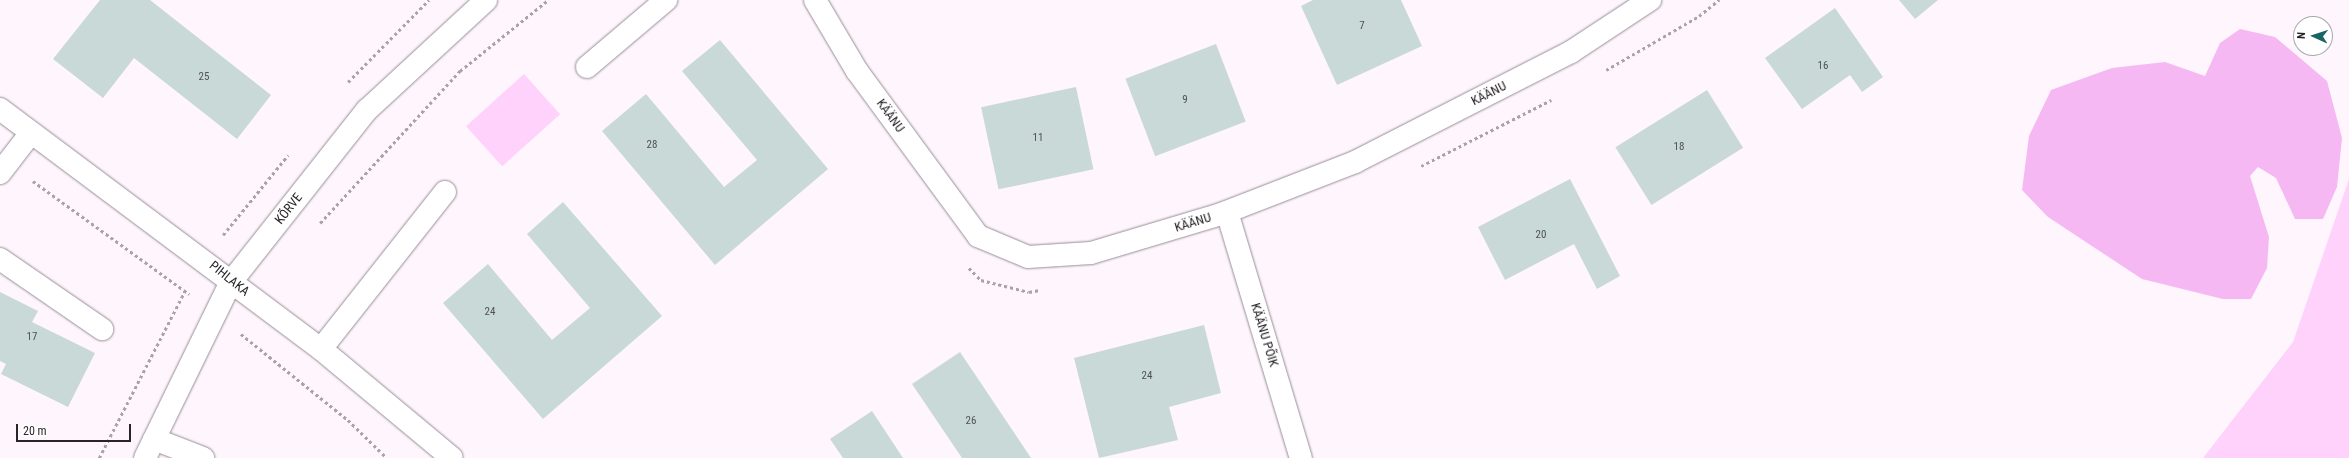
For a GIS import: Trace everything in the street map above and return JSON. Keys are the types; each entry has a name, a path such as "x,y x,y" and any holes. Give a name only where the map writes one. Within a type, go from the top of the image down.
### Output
{"street":[{"name":"KÕRVE","path":"150,448 231,282 367,110 486,0"},
{"path":"587,67 666,0"},
{"name":"KÄÄNU","path":"815,0 857,71 978,236 1028,257 1092,253 1227,212 1355,162 1570,52 1650,0"},
{"name":"PIHLAKA","path":"0,109 30,134 321,349 452,458"},
{"path":"0,173 30,134"},
{"path":"321,349 445,192"},
{"name":"KÄÄNU PÕIK","path":"1227,212 1301,458"},
{"path":"0,259 102,329"},
{"path":"150,448 204,458"}],"path":[{"path":"319,225 460,71 548,0"},
{"path":"1598,74 1699,16 1719,0"},
{"path":"1415,169 1450,154 1557,97"},
{"path":"966,265 981,280 1029,292 1043,289"},
{"path":"238,332 258,302"}],"shaded area":[{"path":"2240,29 2275,37 2293,52 2293,56 2297,56 2327,81 2342,138 2337,187 2323,219 2295,219 2276,178 2258,167 2250,176 2269,237 2267,268 2251,299 2223,299 2142,279 2048,217 2022,190 2029,136 2051,90 2112,68 2165,62 2205,76 2220,43"},
{"path":"524,74 560,114 502,166 466,126"},
{"path":"2349,179 2349,458 2203,458 2293,342"}],"building":[{"path":"100,0 150,0 271,95 237,139 134,58 103,98 53,59"},
{"path":"1313,0 1401,0 1422,46 1337,85 1301,6"},
{"path":"1899,0 1938,0 1915,19"},
{"path":"1835,8 1883,77 1862,92 1850,75 1802,109 1765,58"},
{"path":"720,40 828,169 715,265 602,131 646,94 724,187 757,160 682,71"},
{"path":"1216,44 1246,121 1155,156 1125,79"},
{"path":"1076,87 1093,169 999,189 981,107"},
{"path":"1707,90 1743,148 1651,205 1615,147"},
{"path":"1570,179 1620,276 1597,289 1574,244 1505,280 1478,227"},
{"path":"563,202 662,316 543,419 443,303 488,264 552,340 590,308 527,234"},
{"path":"0,292 38,311 32,322 95,353 68,407 1,374 6,364 0,361"},
{"path":"1204,325 1221,393 1169,407 1178,440 1099,458 1074,358"},
{"path":"960,352 1031,458 962,458 912,384"},
{"path":"872,411 903,458 843,458 830,439"}]}
